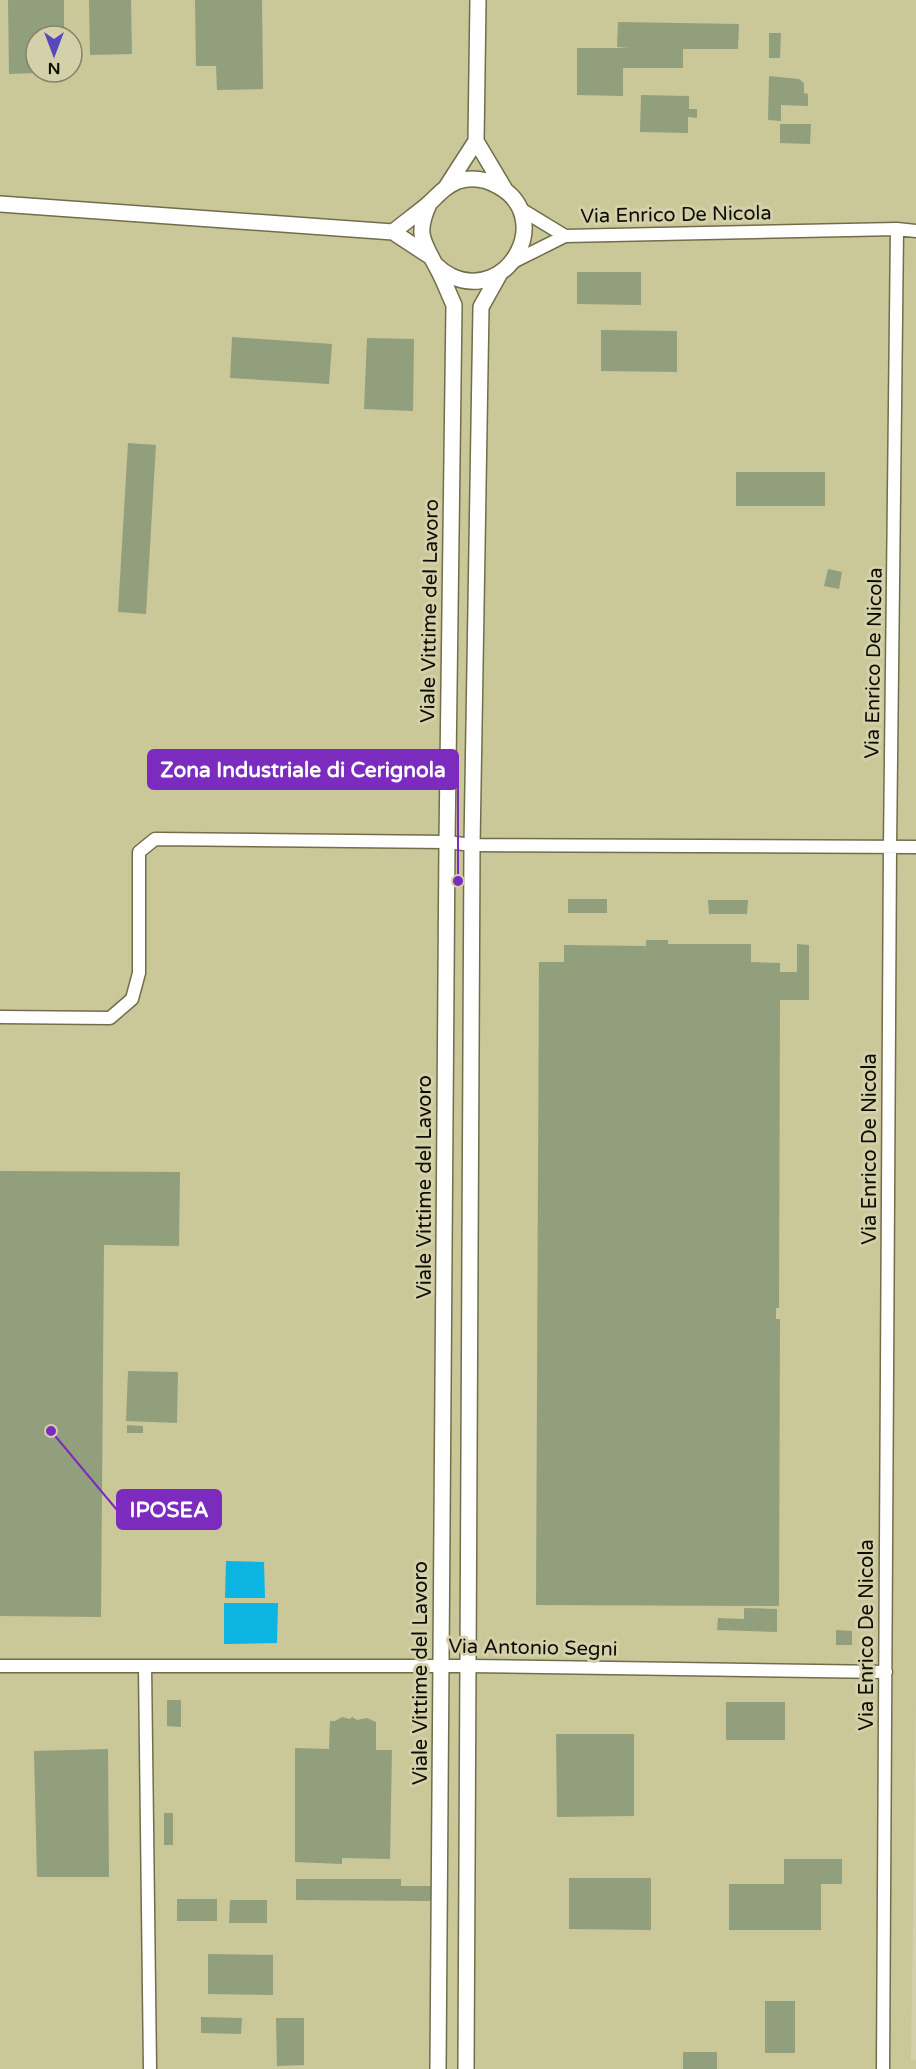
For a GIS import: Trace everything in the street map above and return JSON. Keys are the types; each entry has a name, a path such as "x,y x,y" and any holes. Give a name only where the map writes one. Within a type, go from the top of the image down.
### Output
{"street":[{"path":"0,204 393,232 450,276 467,281 484,280 500,273 513,262 522,247 525,230 519,208 476,141 478,0"},
{"path":"447,186 476,141"},
{"path":"393,232 429,204 447,186 462,180 477,179 491,182 505,189"},
{"path":"429,204 422,229 423,243 432,260"},
{"name":"Via Enrico De Nicola","path":"519,208 565,236"},
{"name":"Via Enrico De Nicola","path":"883,2069 890,847 897,229"},
{"name":"Via Enrico De Nicola","path":"513,262 565,236 897,229 916,231"},
{"name":"Viale Vittime del Lavoro","path":"432,260 454,305 447,842 438,2069"},
{"path":"466,2069 472,845 481,307 500,273"},
{"path":"0,1017 110,1018 132,999 139,973 139,852 155,838 447,842 472,845 916,847"},
{"name":"Via Antonio Segni","path":"0,1666 469,1666 886,1672"},
{"path":"145,1666 150,2069"}],"shaded area":[{"path":"0,0 916,0 916,1691 911,2060 916,2060 916,2069 0,2069"}],"water":[{"path":"226,1561 264,1562 265,1598 225,1598"},
{"path":"224,1603 278,1603 277,1643 224,1644"}],"building":[{"path":"8,0 64,0 64,24 24,24 24,73 9,74"},
{"path":"89,0 131,0 132,54 90,55"},
{"path":"195,0 262,0 263,89 217,90 216,66 196,66"},
{"path":"618,22 739,24 738,49 683,49 683,68 623,68 623,96 577,95 577,48 629,48 617,47"},
{"path":"769,33 781,33 780,58 769,58"},
{"path":"769,76 799,79 804,83 804,93 808,94 808,106 781,105 781,121 768,120"},
{"path":"641,95 689,96 689,109 697,109 697,118 688,117 688,133 640,132"},
{"path":"780,124 811,124 810,144 780,143"},
{"path":"577,272 641,272 641,305 577,304"},
{"path":"601,330 677,331 677,372 601,371"},
{"path":"232,337 332,344 329,384 230,378"},
{"path":"367,338 414,339 413,411 364,409"},
{"path":"128,443 156,445 146,614 118,612"},
{"path":"736,472 825,472 825,506 736,506"},
{"path":"828,569 842,572 839,589 824,586"},
{"path":"568,899 607,899 607,913 568,913"},
{"path":"708,900 748,900 747,914 709,914"},
{"path":"646,940 668,940 668,944 751,944 751,962 780,963 780,972 797,972 797,944 809,945 809,1000 780,1000 779,1308 776,1308 776,1319 780,1319 779,1606 536,1605 539,962 564,962 564,945 646,946"},
{"path":"0,1171 180,1172 179,1246 104,1245 101,1617 0,1616"},
{"path":"128,1371 178,1372 177,1423 126,1421"},
{"path":"127,1425 143,1426 143,1433 127,1433"},
{"path":"744,1608 777,1609 777,1632 717,1630 718,1618 744,1619"},
{"path":"836,1630 852,1631 852,1645 836,1645"},
{"path":"167,1700 181,1700 181,1727 167,1726"},
{"path":"726,1702 785,1702 785,1740 726,1740"},
{"path":"342,1717 350,1719 352,1717 357,1720 367,1718 376,1722 376,1750 392,1750 390,1859 342,1858 342,1864 295,1862 295,1748 329,1749 330,1721"},
{"path":"556,1734 634,1734 634,1816 557,1817"},
{"path":"108,1749 109,1877 37,1877 34,1751"},
{"path":"164,1813 173,1813 173,1845 164,1845"},
{"path":"784,1859 842,1859 842,1884 821,1884 821,1930 729,1930 729,1884 784,1884"},
{"path":"569,1878 651,1878 651,1930 569,1929"},
{"path":"296,1879 401,1879 401,1886 431,1886 431,1901 296,1900"},
{"path":"177,1899 217,1899 217,1921 177,1921"},
{"path":"230,1900 267,1900 267,1923 229,1923"},
{"path":"208,1954 273,1955 273,1995 208,1994"},
{"path":"765,2001 795,2001 795,2053 765,2053"},
{"path":"201,2017 242,2018 241,2034 201,2033"},
{"path":"276,2018 304,2018 304,2065 277,2066"},
{"path":"683,2052 717,2052 717,2069 683,2069"}],"place":[{"name":"Zona Industriale di Cerignola","path":"458,881"},
{"name":"IPOSEA","path":"51,1431"}]}
